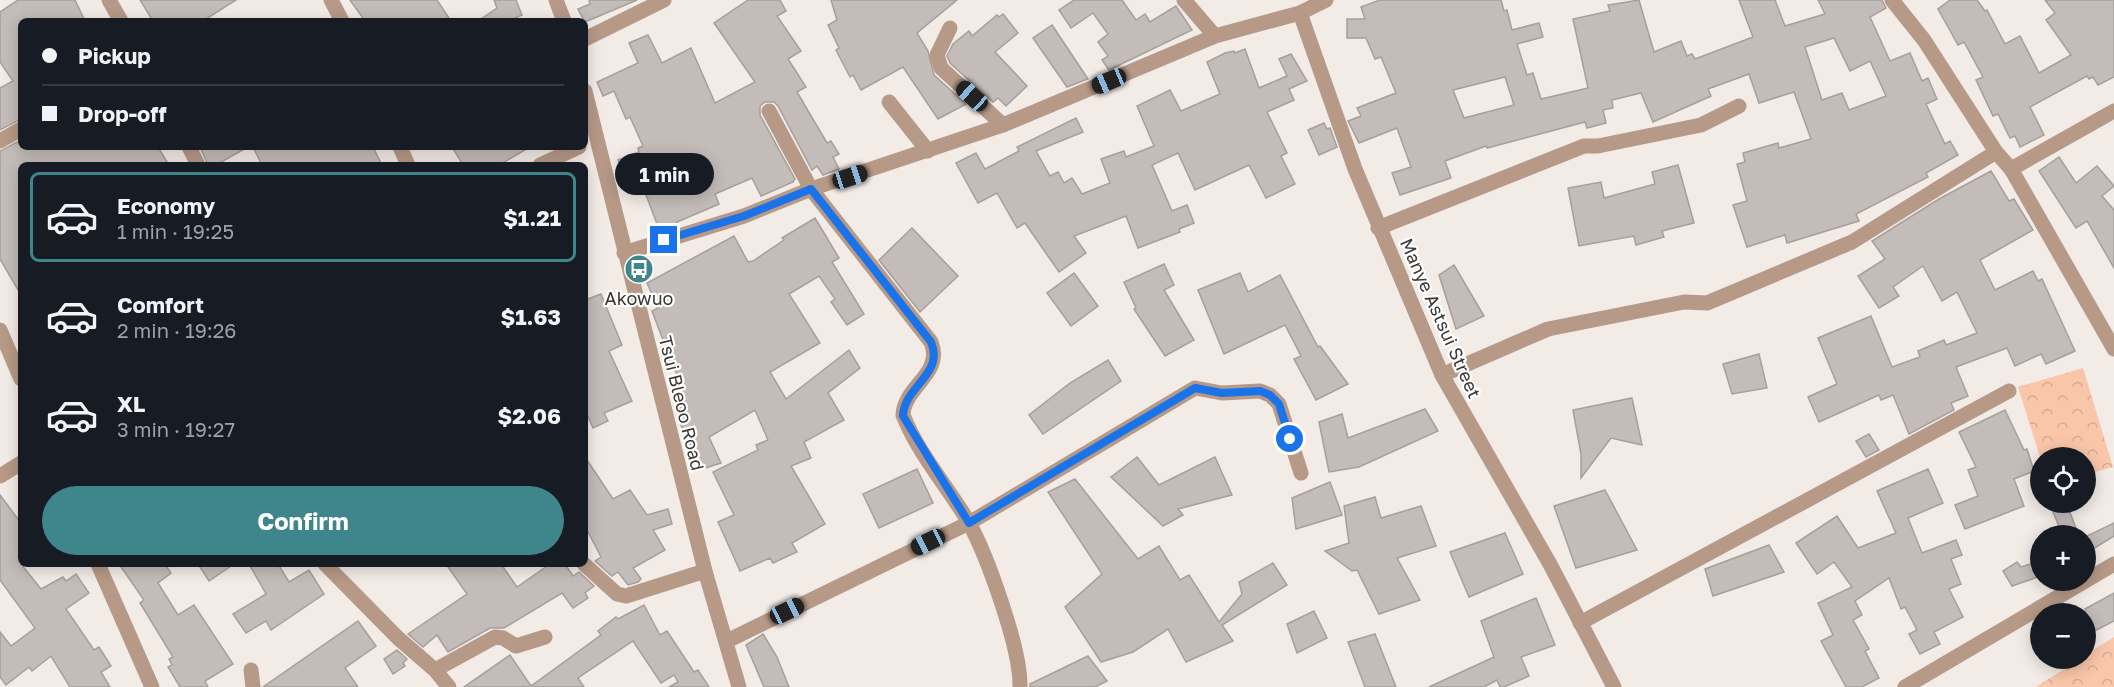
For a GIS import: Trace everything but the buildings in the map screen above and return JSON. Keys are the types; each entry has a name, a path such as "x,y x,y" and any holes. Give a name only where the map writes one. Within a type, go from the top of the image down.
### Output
{"street":[{"path":"109,0 119,18"},
{"path":"331,0 340,18"},
{"path":"556,0 563,18"},
{"path":"588,38 664,0"},
{"path":"624,253 744,216 811,189 1003,125 1215,36 1300,13 1326,0"},
{"path":"1892,0 1924,40 1996,152 2011,169 2114,349"},
{"path":"1187,1 1215,36"},
{"name":"Manye Astsui Street","path":"1300,13 1378,228 1403,278 1442,375 1551,566 1614,687"},
{"path":"950,27 937,55 941,68 1003,125"},
{"path":"889,102 928,151"},
{"path":"1378,228 1584,146 1667,134 1701,125 1740,105"},
{"path":"769,111 811,189 931,342 936,352 934,365 903,407 903,416 969,523 987,561 1017,658 1020,687"},
{"path":"2011,169 2114,111"},
{"name":"Tsui Bleoo Road","path":"588,116 591,142 624,253 705,571 739,687"},
{"path":"0,141 18,131"},
{"path":"546,162 572,150"},
{"path":"1442,375 1548,329 1684,302 1707,303 1852,242 1996,152"},
{"path":"0,330 18,372"},
{"path":"727,641 969,523 1195,388 1222,393 1260,391 1270,395 1279,404 1301,473"},
{"path":"1580,623 2009,391"},
{"path":"0,476 18,465"},
{"path":"1905,687 2114,564"},
{"path":"99,567 149,686"},
{"path":"328,567 398,638 435,670 449,687"},
{"path":"587,567 617,594 626,596 705,571"},
{"path":"435,670 495,637 503,638 516,646 545,637"},
{"path":"251,670 253,687"}],"green space":[{"path":"2083,368 2113,467 2096,472 2096,447 2037,447 2018,387"},
{"path":"2114,637 2114,687 2036,687 2064,669 2096,669 2096,648"}],"place":[{"name":"Akowuo","path":"639,269"}],"route":[{"path":"664,240 744,216 811,189 931,342 936,352 934,365 903,407 903,416 969,523 1195,388 1207,388 1222,393 1260,391 1270,395 1279,404 1290,439"}]}
